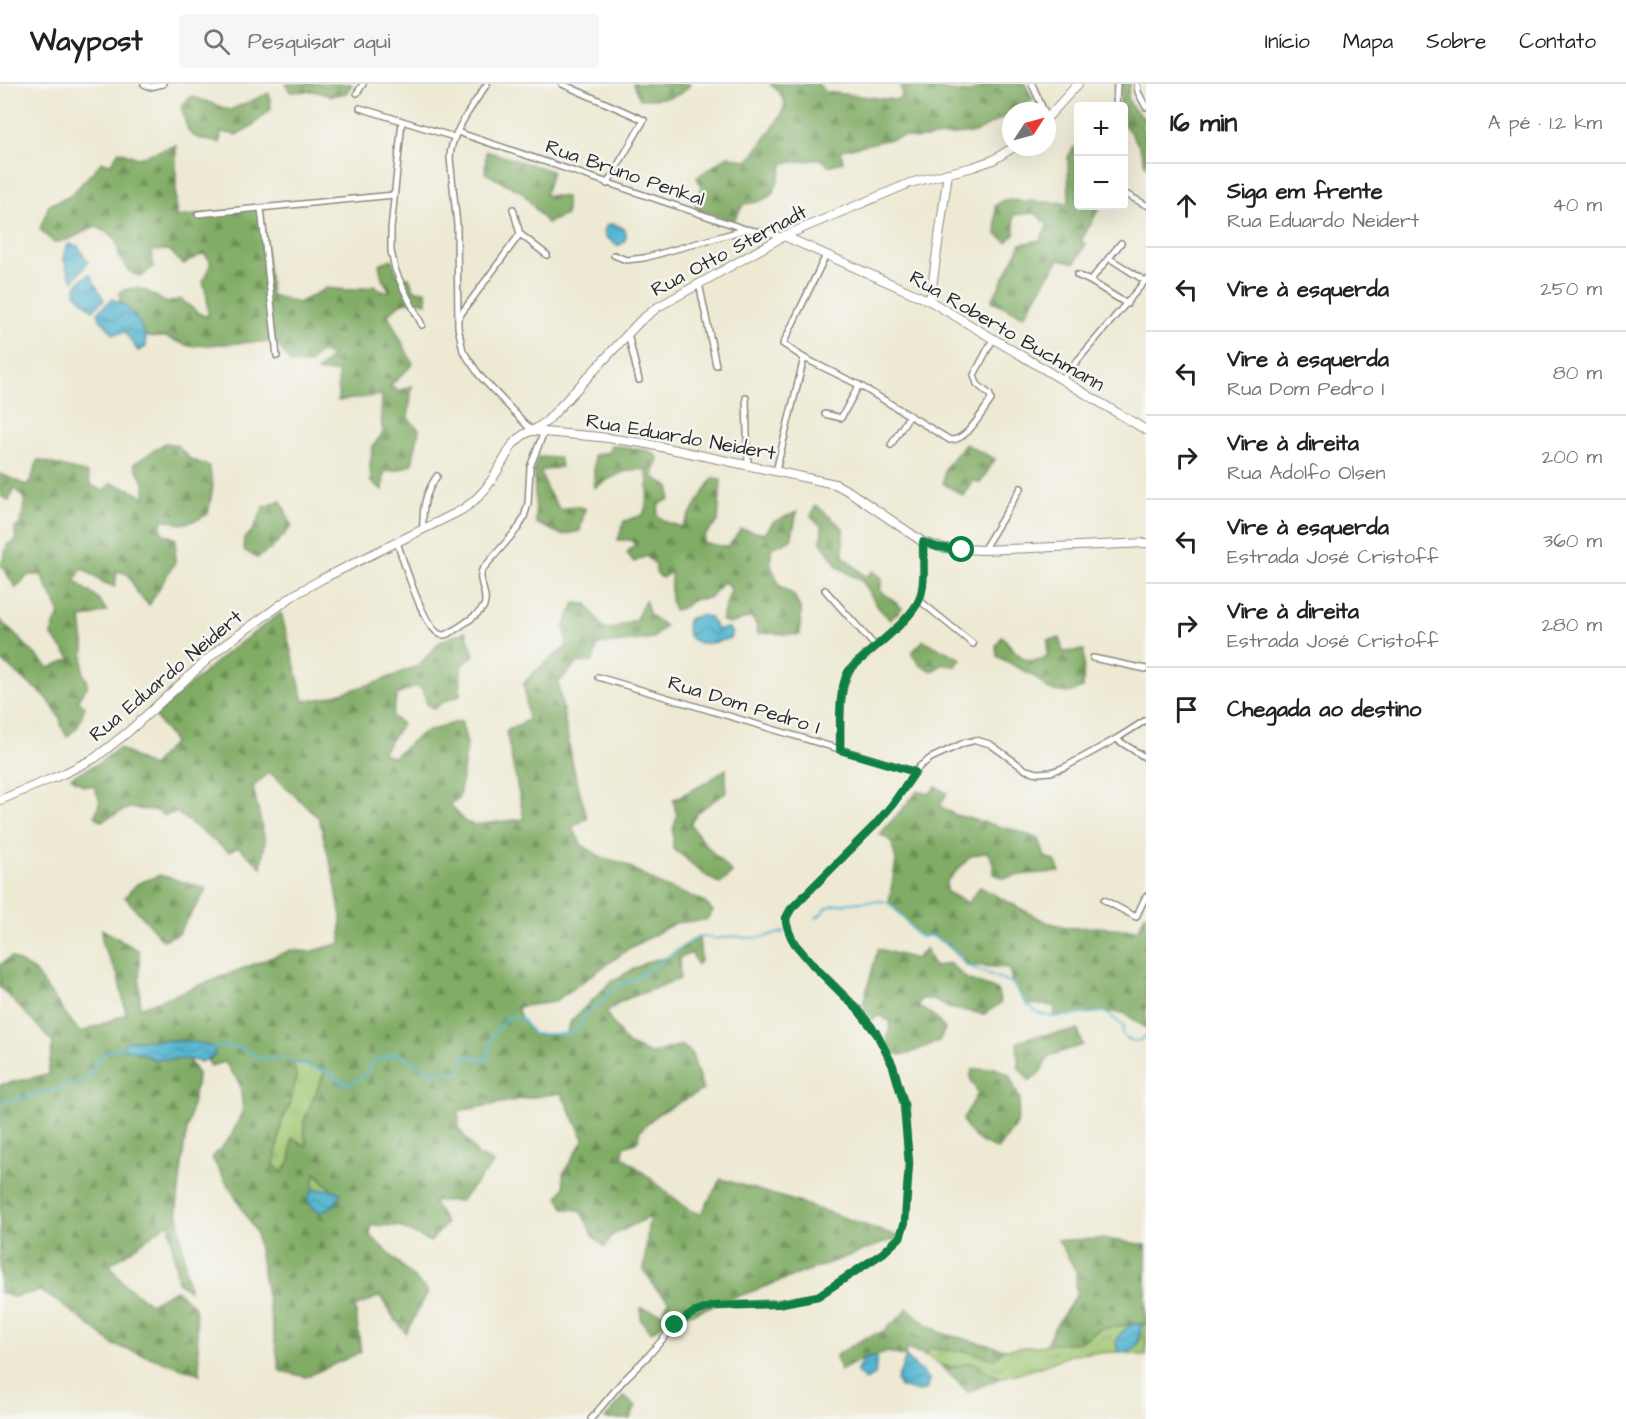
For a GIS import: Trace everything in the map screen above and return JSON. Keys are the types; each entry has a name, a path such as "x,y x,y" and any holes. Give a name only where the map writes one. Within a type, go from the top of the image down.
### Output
{"main road":[{"path":"1056,106 1078,84"},
{"name":"Rua Otto Sternadt","path":"532,431 553,416 651,312 699,283 784,236 893,189 993,160 1002,154"},
{"path":"930,301 948,173"},
{"name":"Rua Roberto Buchmann","path":"784,236 930,301 1146,430"},
{"name":"Rua Eduardo Neidert","path":"0,800 69,772 95,758 128,732 209,657 276,608 322,579 464,509 478,499 489,485 513,444 532,431 623,439 827,482 842,487 923,542 937,547 983,550 1146,543"}],"street":[{"path":"144,84 150,87 164,84"},
{"path":"357,93 363,84"},
{"path":"486,84 450,148 457,225 458,319 461,343 467,359 480,376 532,431"},
{"path":"562,84 644,120 607,184"},
{"path":"1032,84 1041,102"},
{"path":"1116,102 1117,84"},
{"path":"1137,84 1138,92 1146,107"},
{"name":"Rua Bruno Penkal","path":"360,108 456,134 745,229 784,236"},
{"path":"402,121 390,236 392,259 403,288 422,325"},
{"path":"198,214 394,195"},
{"path":"1128,195 1146,205"},
{"path":"261,208 277,356"},
{"path":"513,209 520,234 547,255"},
{"path":"614,255 626,260 644,258 745,229"},
{"path":"458,319 520,234"},
{"path":"1090,281 1121,243"},
{"path":"826,255 783,344 804,358 859,385 950,440 962,437 991,399 990,395 977,384 974,375 993,339"},
{"path":"1061,380 1146,280 1109,258"},
{"path":"1077,275 1127,304"},
{"path":"699,283 716,365"},
{"path":"628,334 639,380"},
{"path":"776,471 804,358"},
{"path":"825,414 841,418 859,385"},
{"path":"746,398 748,465"},
{"path":"891,445 909,416"},
{"path":"397,542 430,627 441,635 452,632 476,615 482,608 485,598 480,573 525,517 530,467 544,432"},
{"path":"423,529 423,505 437,476"},
{"path":"983,550 1021,488"},
{"path":"840,750 842,702 846,676 853,666 910,614 919,600 922,586 923,542"},
{"path":"825,590 875,646"},
{"path":"919,600 973,644"},
{"path":"1093,658 1146,669"},
{"name":"Rua Dom Pedro I","path":"598,677 915,772"},
{"path":"591,1419 675,1325 693,1313 714,1306 778,1304 818,1296 883,1253 900,1237 905,1222 909,1163 904,1104 893,1066 877,1034 858,1010 795,944 788,930 786,918 788,913 875,825 915,772 931,758 964,742 976,740 990,744 1026,770 1038,773 1051,772 1065,767 1146,720"},
{"path":"1116,739 1146,758"},
{"path":"1104,900 1136,917 1145,900"}],"green space":[{"path":"286,84 352,84 346,93 331,96 313,91 290,92"},
{"path":"633,84 690,84 675,96 640,99"},
{"path":"770,84 818,84 826,92 895,100 902,97 901,84 936,84 944,90 967,93 991,84 1025,84 1033,100 1002,102 1002,118 975,133 914,139 905,136 841,150 843,162 828,166 822,159 784,163 773,193 763,200 744,204 733,221 694,208 701,188 697,177 728,156 749,161 781,116 785,104 780,93"},
{"path":"1121,84 1131,84 1128,95 1130,104 1145,119 1141,127 1146,131 1146,167 1138,144 1128,130 1128,102 1120,102"},
{"path":"269,93 271,109 252,126 236,135 221,132 220,143 195,137 188,130 181,106 191,96 230,110"},
{"path":"176,145 176,217 261,208 271,295 298,303 327,288 349,290 374,285 382,291 390,291 382,279 379,264 392,259 397,275 409,277 414,290 426,291 427,303 405,302 388,315 413,364 390,386 398,391 412,386 408,418 419,430 412,464 398,470 384,472 383,490 371,482 370,463 373,446 383,433 382,395 338,401 338,372 317,372 332,356 319,352 309,364 291,363 275,341 189,346 165,337 146,337 134,315 120,301 120,292 133,288 144,290 166,303 181,299 198,313 208,317 207,296 203,282 211,262 204,253 183,264 169,250 151,251 153,267 141,277 130,272 119,257 118,246 113,236 95,226 70,239 54,243 40,229 49,205 70,196 102,162 111,164 119,151 138,158"},
{"path":"1074,147 1074,210 1098,210 1081,241 1086,244 1075,263 1059,259 1024,316 992,301 1021,244 1040,240 1048,225 1035,213 1014,215 1015,234 1007,242 997,234 995,206 1004,200 1069,203 1068,157"},
{"path":"486,151 552,171 545,195 566,197 566,215 547,223 522,192 485,173"},
{"path":"165,443 177,445 190,459 209,466 213,486 208,514 197,520 181,524 164,519 161,524 162,533 176,539 175,562 149,605 138,594 128,574 117,571 115,587 82,568 75,580 98,598 107,611 81,618 84,644 83,673 87,680 87,687 77,700 85,706 78,726 67,737 61,720 48,699 0,660 0,620 49,668 71,659 51,635 60,613 41,575 28,575 16,588 1,565 8,544 16,541 15,528 21,523 25,499 14,488 9,501 0,495 0,474 26,485 31,480 38,460 87,473 91,485 103,491 111,483 132,490 145,498 145,485 134,464"},
{"path":"965,444 995,459 980,483 973,480 964,496 943,483 945,468"},
{"path":"611,445 649,451 658,457 653,476 670,488 670,499 659,504 657,515 666,522 682,527 713,478 721,479 718,522 705,535 703,543 728,547 741,529 765,534 773,522 797,512 791,540 771,548 771,566 780,586 794,595 801,611 800,635 758,634 756,624 751,617 730,624 721,620 731,589 723,581 708,598 693,599 684,607 674,610 671,596 671,572 662,578 656,573 656,565 646,556 634,562 627,553 635,544 630,540 618,540 624,521 643,515 648,492 646,470 625,472 594,488 594,455 609,452"},
{"path":"538,457 559,458 561,467 540,471 547,490 560,510 573,506 585,508 580,531 562,535 536,523 534,469"},
{"path":"281,501 292,526 272,548 257,558 244,550 244,539 253,530 264,507"},
{"path":"816,505 843,528 843,556 866,577 873,571 882,578 880,590 902,608 890,620 878,607 863,582 838,567 821,542 822,527 811,516"},
{"path":"645,600 650,615 665,626 653,638 597,645 593,662 577,663 558,683 573,767 587,818 572,827 582,845 601,857 623,863 661,885 703,901 713,911 706,920 675,923 630,948 554,1002 517,1007 521,1018 533,1034 566,1034 571,1021 613,980 649,961 665,958 699,936 701,960 697,965 692,953 679,958 680,979 621,1001 606,1013 627,1044 651,1054 681,1045 691,1052 703,1090 656,1115 639,1132 638,1141 624,1146 623,1156 689,1210 701,1214 721,1179 798,1202 900,1237 693,1313 679,1315 650,1332 641,1320 641,1308 662,1313 669,1301 656,1289 644,1270 649,1217 611,1236 605,1247 594,1237 580,1210 565,1209 558,1197 564,1188 563,1174 584,1139 561,1093 459,1111 459,1129 478,1155 494,1163 460,1201 433,1201 446,1224 430,1242 399,1226 371,1225 370,1235 428,1292 406,1333 380,1296 355,1307 361,1352 306,1377 280,1371 256,1232 212,1158 231,1136 243,1110 240,1084 225,1062 211,1066 207,1060 215,1056 182,1040 138,1040 128,1041 122,1048 139,1052 153,1059 188,1059 198,1074 184,1146 177,1208 189,1290 178,1282 169,1223 110,1265 124,1284 150,1304 176,1290 195,1307 200,1374 114,1345 62,1304 40,1291 13,1297 0,1293 0,1085 48,1074 53,1042 0,987 0,965 11,957 34,971 80,1033 126,1014 118,976 102,944 102,929 139,951 140,1008 291,950 310,952 341,943 341,918 335,882 319,818 269,772 253,787 265,841 261,867 238,847 229,852 176,812 164,816 158,811 129,808 101,821 95,816 100,801 94,786 84,786 71,777 99,763 119,748 151,767 174,742 155,716 225,654 281,613 304,701 325,698 378,682 419,665 441,641 466,631 474,655 461,666 460,695 443,702 434,709 427,704 423,690 416,686 397,695 392,716 402,724 382,753 393,757 422,733 461,721 467,744 459,798 450,804 465,822 474,825 524,819 506,731 528,720 524,684 532,674 567,646 564,628 575,603 587,604 603,628 612,629 636,619","holes":["293,1061 325,1071 304,1121 306,1146 292,1138 290,1161 282,1173 274,1165 282,1121 291,1102 296,1076","315,1172 332,1190 340,1193 308,1200 313,1189"]},
{"path":"1002,636 1011,647 1027,659 1033,660 1047,656 1048,640 1060,638 1063,652 1084,650 1083,688 1068,693 1049,690 1035,677 997,656 996,646"},
{"path":"924,640 961,659 956,666 942,665 932,671 920,665 911,653"},
{"path":"726,769 726,792 698,812 690,824 732,873 720,884 702,873 673,849 673,830 677,815 673,800"},
{"path":"936,787 947,793 940,806 955,815 1039,839 1045,857 1055,861 1060,872 1004,878 993,874 993,862 987,852 971,856 946,882 947,892 968,903 980,887 1046,922 1070,928 1138,930 1146,913 1146,1028 1124,1013 1104,1012 1054,1017 1055,1006 1026,1004 1012,983 1009,968 966,965 936,938 931,935 923,937 917,935 889,903 896,860 891,841 880,834 918,791 929,794"},
{"path":"160,875 207,889 178,934 163,940 125,897 137,884"},
{"path":"926,948 934,967 949,963 967,979 997,990 1001,1003 984,1014 949,1008 931,999 921,999 918,1007 933,1015 945,1029 939,1041 908,1054 898,1055 890,1049 887,1038 891,1022 880,1015 872,1020 863,1004 878,949 916,959"},
{"path":"1078,1030 1083,1045 1049,1056 1041,1071 1030,1081 1019,1068 1017,1043 1030,1037"},
{"path":"292,1061 325,1071 304,1121 306,1147 290,1161 282,1173 274,1165 282,1121 291,1102 296,1076"},
{"path":"995,1068 1009,1075 1020,1099 1017,1124 997,1149 976,1138 968,1130 963,1119 978,1093 970,1078 972,1070"},
{"path":"314,1172 332,1190 313,1189"},
{"path":"1106,1239 1146,1245 1146,1325 1133,1324 1100,1329 1080,1342 1046,1344 1076,1296 1076,1271 1058,1240"},
{"path":"908,1308 941,1333 1004,1349 995,1359 970,1352 928,1348 927,1356 907,1348 906,1357 888,1352 864,1358 840,1371 836,1355 865,1338 882,1332"},
{"path":"1133,1324 1116,1340 1118,1352 1073,1354 1035,1369 1000,1378 972,1363 948,1367 927,1356 928,1348 970,1352 995,1359 1004,1349 1080,1342 1100,1329"},
{"path":"1141,1324 1146,1325 1146,1356 1126,1353 1137,1345"},
{"path":"972,1362 1000,1378 968,1392 941,1366 954,1367"},
{"path":"624,1397 636,1406 630,1419 605,1419"}],"water":[{"path":"607,225 620,227 625,232 623,243 618,246 605,236 604,231"},
{"path":"69,244 78,246 88,262 73,281 64,257"},
{"path":"90,274 104,300 93,310 75,293 76,287"},
{"path":"112,299 125,306 136,318 144,333 146,347 138,351 125,332 114,334 100,319 98,312"},
{"path":"700,615 710,617 716,629 729,628 732,634 730,638 707,643 691,639 687,632 688,619"},
{"path":"128,1041 195,1042 214,1048 215,1056 200,1062 188,1059 153,1059 139,1052 121,1048"},
{"path":"313,1189 341,1193 335,1205 321,1212 312,1207 307,1200"},
{"path":"1133,1324 1141,1324 1137,1345 1130,1351 1118,1352 1116,1340"},
{"path":"877,1356 875,1375 865,1380 857,1372 858,1367 864,1358"},
{"path":"906,1357 929,1379 927,1389 919,1392 900,1387 897,1380"}],"waterway":[{"path":"816,918 832,906 882,901 889,903 917,935 923,937 930,935 950,946 966,965 1012,983 1026,1004 1040,1014 1054,1017 1104,1012 1123,1026 1122,1034 1125,1038 1135,1042 1146,1035"},
{"path":"211,1048 236,1047 247,1050 256,1057 272,1059 282,1057 331,1073 349,1085 366,1074 376,1060 396,1053 432,1071 460,1072 465,1054 487,1061 491,1039 506,1017 521,1018 533,1034 566,1034 578,1029 584,1017 616,987 634,979 699,936 716,939 734,936 747,938 784,932"},
{"path":"0,1106 2,1103 57,1090 69,1083 91,1077 94,1064 100,1056 122,1047"}],"route":[{"path":"675,1325 693,1313 714,1306 778,1304 818,1296 883,1253 900,1237 905,1222 909,1163 904,1104 893,1066 877,1034 858,1010 795,944 788,930 786,918 791,909 884,815 915,772 840,750 844,682 848,672 858,661 914,609 921,594 923,542 937,547 962,550"}]}
